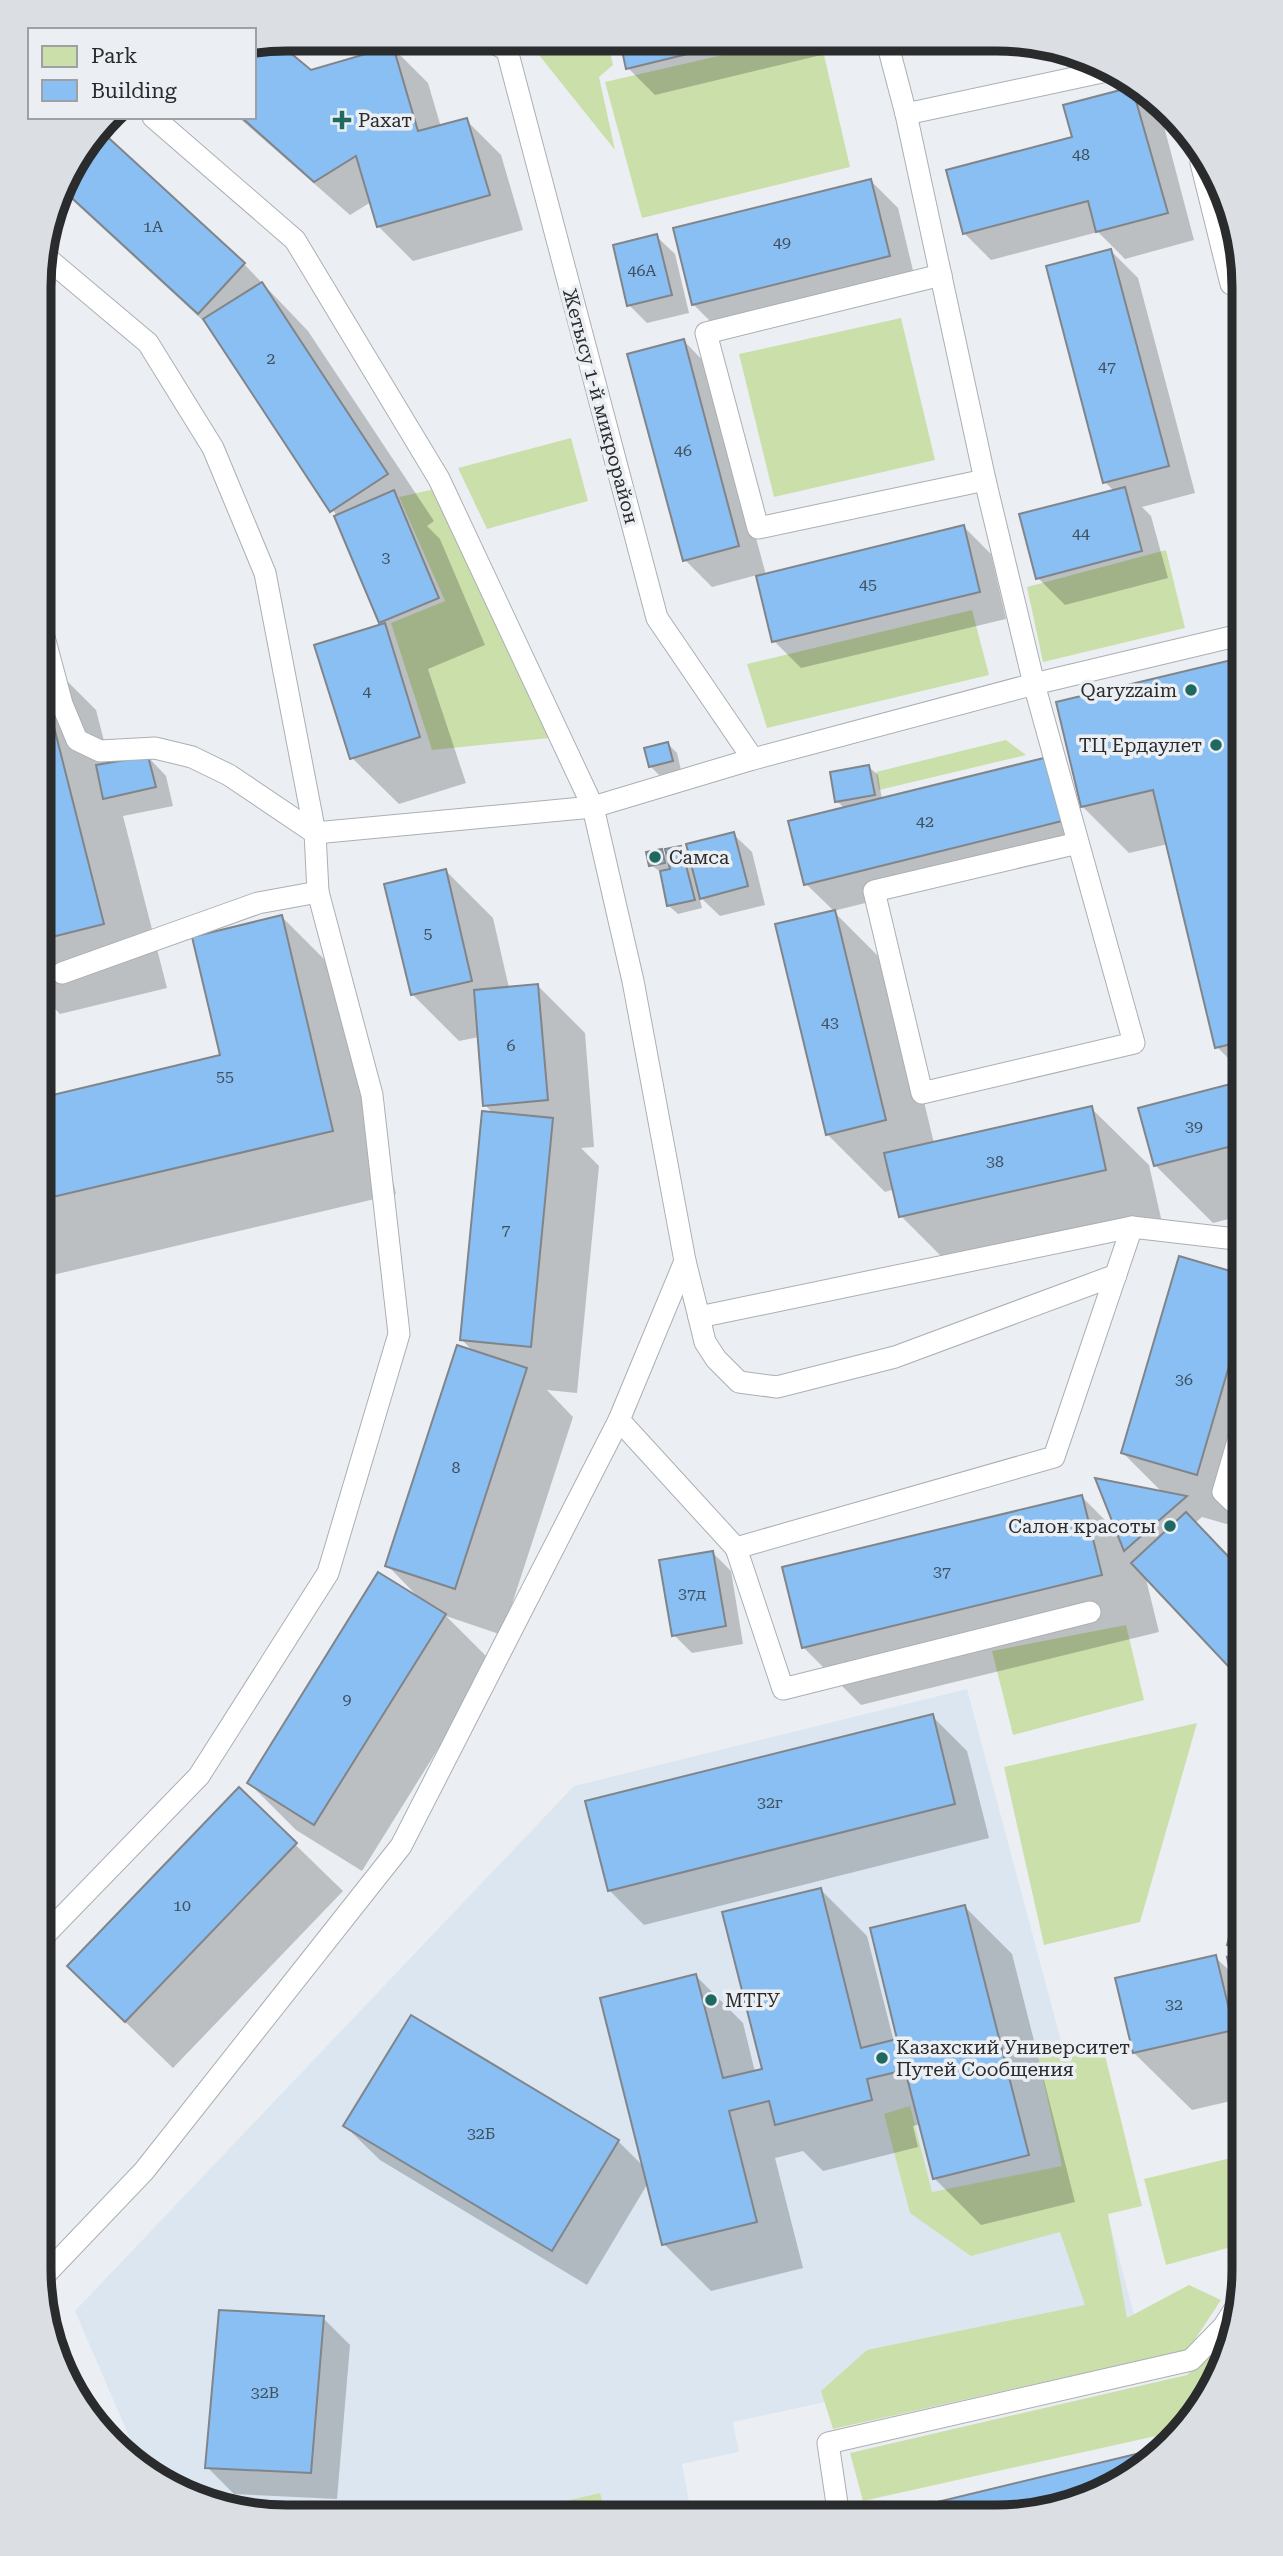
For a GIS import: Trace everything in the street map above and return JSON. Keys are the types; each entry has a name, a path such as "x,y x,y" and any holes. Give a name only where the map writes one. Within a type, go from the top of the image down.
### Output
{"lane":[{"name":"Жетысу 1-й микрорайон","path":"507,51 657,618 753,759"},
{"path":"889,51 906,114 985,480 1034,684 1134,1042 922,1093 874,891 1078,843"},
{"path":"906,114 1096,73"},
{"path":"155,119 295,240 439,479 593,807 633,981 685,1261 699,1317 711,1350 739,1382 777,1387 895,1357 1116,1275"},
{"path":"1204,177 1231,284"},
{"path":"51,1929 199,1776 328,1573 399,1334 372,1095 318,892 315,833 265,572 213,448 148,343 52,262"},
{"path":"941,275 706,333 758,528 985,480"},
{"path":"51,663 62,704 76,740 100,751 156,747 192,757 229,775 315,833 593,807 753,759 1034,684 1232,637"},
{"path":"62,973 258,903 318,892"},
{"path":"699,1317 1132,1227 1232,1239"},
{"path":"736,1548 1054,1457 1132,1227"},
{"path":"51,2268 144,2171 401,1846 619,1420 685,1261"},
{"path":"619,1420 736,1548 783,1689 1090,1612"},
{"path":"1232,1461 1223,1492 1232,1501"},
{"path":"837,2505 828,2443 1191,2360 1225,2324"}],"shaded area":[{"name":"МТГУ","path":"967,1689 1139,2333 733,2422 739,2452 682,2464 690,2505 287,2505 226,2497 169,2474 134,2448 75,2311 574,1786"}],"green space":[{"path":"536,51 610,51 613,65 599,77 615,150"},
{"path":"740,51 823,51 850,167 642,218 605,82"},
{"path":"901,318 935,460 774,497 739,354"},
{"path":"571,438 588,501 487,529 458,468"},
{"path":"435,489 550,738 432,750 391,623 445,601 399,497"},
{"path":"1166,550 1185,628 1043,662 1027,587"},
{"path":"972,610 989,675 767,728 747,664"},
{"path":"1006,740 1026,755 879,790 876,772"},
{"path":"1126,1625 1144,1700 1013,1735 992,1651"},
{"path":"1197,1723 1140,1922 1044,1945 1004,1767"},
{"path":"1036,2047 1104,2051 1142,2206 1108,2214 1127,2318 1189,2285 1221,2300 1188,2350 833,2429 821,2391 867,2350 1085,2305 1060,2232 971,2256 910,2213 884,2114 910,2106 932,2192 1062,2166"},
{"path":"1232,2158 1232,2247 1166,2265 1144,2179"},
{"path":"1213,2352 1216,2354 1201,2387 1165,2434 863,2501 850,2453 1187,2375"},
{"path":"600,2493 603,2505 549,2505"}],"building":[{"path":"288,51 311,70 376,51 394,51 418,131 467,118 490,195 377,227 356,156 314,182 243,119 256,119 256,53"},
{"path":"622,51 700,51 626,69"},
{"path":"1124,89 1135,97 1168,213 1096,232 1088,201 963,234 946,170 1072,137 1063,105"},
{"path":"106,135 245,263 198,314 70,196 82,169"},
{"path":"871,179 890,256 692,305 673,228"},
{"path":"657,234 672,295 627,306 613,245"},
{"path":"1111,249 1169,466 1103,483 1046,266"},
{"path":"262,282 388,474 330,512 203,319"},
{"path":"684,339 739,546 683,561 627,354"},
{"path":"1125,487 1142,551 1036,579 1019,514"},
{"path":"394,490 439,598 379,623 334,516"},
{"path":"964,525 980,592 772,642 756,576"},
{"path":"385,623 420,737 350,759 314,645"},
{"path":"1232,660 1232,1044 1215,1048 1153,790 1081,807 1056,702"},
{"path":"51,715 104,924 51,937"},
{"path":"668,742 673,761 649,767 644,748"},
{"path":"148,756 156,787 103,799 96,765"},
{"path":"1044,758 1062,821 804,885 788,821"},
{"path":"869,765 875,795 835,802 830,772"},
{"path":"734,832 748,886 700,899 686,844"},
{"path":"681,846 695,900 667,906 660,871 670,869 665,849"},
{"name":"Самса","path":"662,849 665,863 649,866 646,852"},
{"path":"446,869 472,981 411,995 384,884"},
{"path":"835,910 886,1120 826,1135 775,924"},
{"path":"282,915 333,1131 51,1197 51,1095 220,1055 192,937"},
{"path":"538,984 548,1100 483,1106 474,990"},
{"path":"1232,1084 1232,1146 1154,1166 1138,1108"},
{"path":"1092,1106 1106,1170 899,1217 884,1153"},
{"path":"482,1111 553,1118 531,1347 460,1340"},
{"path":"1179,1256 1232,1271 1232,1356 1197,1475 1121,1453"},
{"path":"457,1345 527,1368 455,1589 385,1566"},
{"path":"1095,1478 1187,1496 1124,1551"},
{"path":"1082,1495 1102,1575 802,1648 782,1567"},
{"path":"1186,1512 1232,1560 1232,1670 1131,1563"},
{"path":"713,1551 726,1626 672,1636 659,1560"},
{"path":"378,1572 446,1614 314,1825 247,1783"},
{"path":"933,1714 955,1804 608,1891 585,1801"},
{"path":"239,1787 297,1843 125,2022 67,1966"},
{"name":"Казахский Университет Путей Сообщения","path":"821,1888 861,2048 897,2039 870,1928 965,1905 1029,2155 933,2179 905,2070 867,2079 872,2100 775,2125 769,2101 729,2111 757,2222 662,2245 600,1998 696,1974 723,2078 762,2069 722,1912"},
{"path":"1232,1927 1232,1946 1227,1945"},
{"path":"1216,1955 1232,2030 1133,2053 1115,1978"},
{"path":"1227,1957 1232,1958 1232,1980"},
{"path":"411,2015 619,2140 552,2251 343,2126"},
{"path":"219,2310 324,2316 311,2473 205,2468"},
{"path":"1145,2452 1100,2481 1057,2497 996,2505 929,2504"}],"place":[{"name":"Рахат","path":"342,120"},
{"name":"Qaryzzaim","path":"1191,690"},
{"name":"ТЦ Ердаулет","path":"1216,745"},
{"name":"Самса","path":"655,857"},
{"name":"Салон красоты","path":"1170,1526"},
{"name":"МТГУ","path":"711,2000"},
{"name":"Казахский Университет Путей Сообщения","path":"882,2058"}]}
